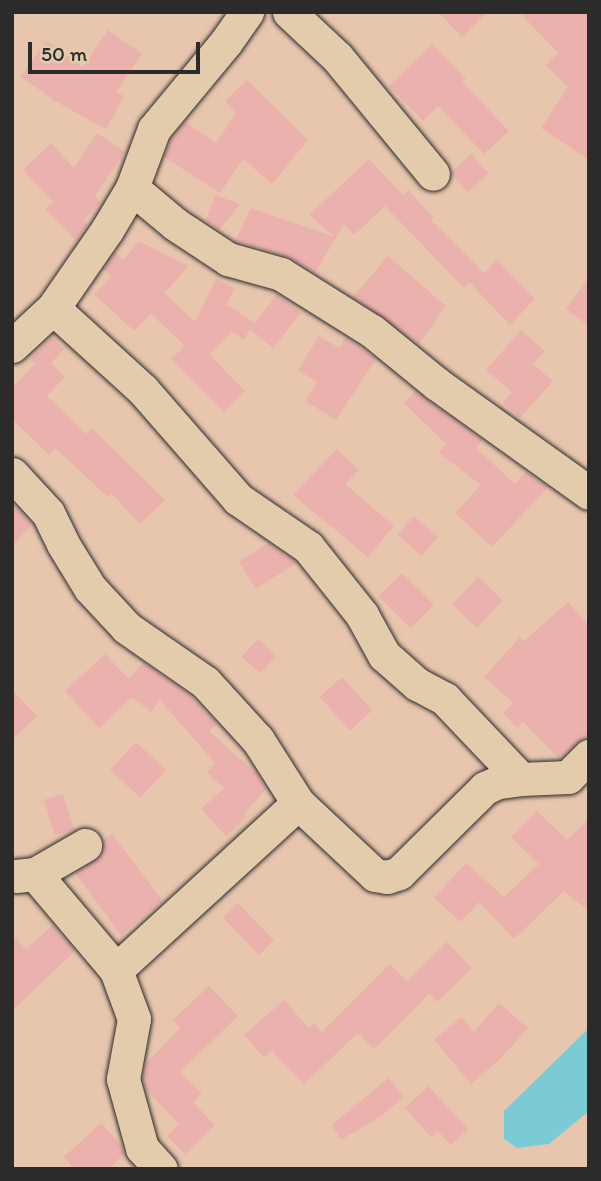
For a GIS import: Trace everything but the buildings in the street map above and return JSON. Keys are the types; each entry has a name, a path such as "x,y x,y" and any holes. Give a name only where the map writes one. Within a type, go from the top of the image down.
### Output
{"street":[{"path":"12,346 53,308 107,230 132,188 154,129 247,12"},
{"path":"289,12 337,57 433,174"},
{"path":"132,188 175,224 228,259 281,274 372,331 437,384 589,493"},
{"path":"53,308 143,390 238,499 308,547 362,615 384,655 417,684 445,699 521,779"},
{"path":"12,474 48,513 62,544 90,588 127,628 205,682 258,740 299,803 374,875 387,877 399,873 485,788 498,782 521,779 568,778 589,756"},
{"path":"117,970 299,803"},
{"path":"85,845 24,874 117,970 134,1019 123,1079 142,1148 161,1169"}],"water":[{"path":"589,1028 589,1111 549,1144 517,1148 504,1139 504,1111"}]}
